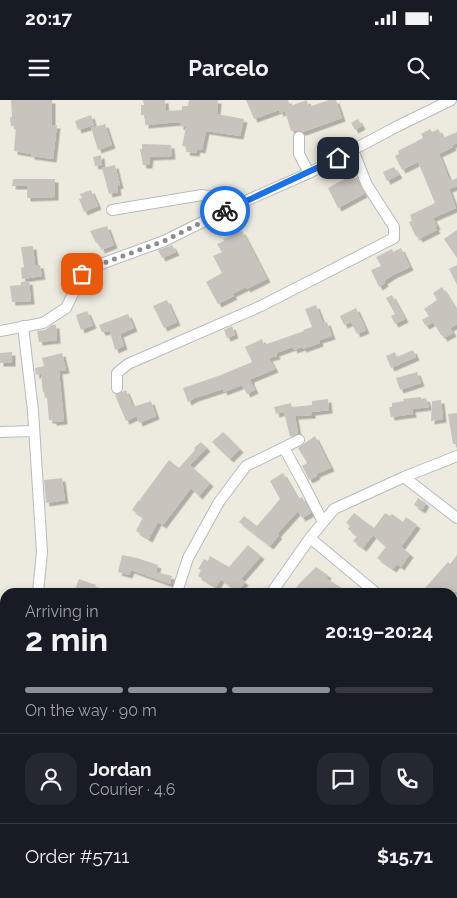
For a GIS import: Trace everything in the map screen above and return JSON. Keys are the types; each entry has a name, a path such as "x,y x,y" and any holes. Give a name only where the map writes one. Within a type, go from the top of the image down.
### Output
{"street":[{"path":"0,331 43,323 66,308 82,274 90,268 164,241 241,203 309,173 451,100"},
{"path":"299,137 299,154 309,173"},
{"path":"118,388 118,373 128,364 261,306 394,238 394,227 366,186 353,150"},
{"path":"112,210 202,195 241,203"},
{"path":"23,326 34,431 42,552 38,588"},
{"path":"0,432 34,431"},
{"path":"178,588 188,558 219,502 246,466 299,440"},
{"path":"284,448 323,522"},
{"path":"275,588 310,538 334,509 404,477 457,456"},
{"path":"404,477 457,518"},
{"path":"310,538 370,588"}],"building":[{"path":"11,100 52,100 52,125 57,125 53,159 14,151 16,126 11,126"},
{"path":"143,100 165,100 166,111 182,110 182,106 188,106 189,100 218,100 217,114 244,119 240,136 206,131 202,150 197,149 196,153 186,152 187,147 182,146 186,127 180,126 180,122 145,125 145,115 141,115 141,105 144,105"},
{"path":"246,100 288,100 290,106 307,100 309,107 329,100 336,100 342,118 303,132 291,131 285,111 280,113 279,110 254,119"},
{"path":"91,115 94,125 78,130 75,121"},
{"path":"358,119 362,126 355,130 351,123"},
{"path":"105,124 112,145 98,150 91,128"},
{"path":"430,129 432,132 438,129 443,138 457,132 457,143 439,154 450,181 457,178 457,186 449,189 456,208 433,218 437,230 419,239 418,236 416,237 409,222 412,221 410,215 435,203 418,162 402,170 395,156 399,154 398,151 423,138 421,134"},
{"path":"142,144 171,145 172,156 150,157 149,165 143,165 140,149 142,149"},
{"path":"101,155 102,165 95,166 93,157"},
{"path":"115,165 120,185 117,186 118,192 109,194 102,168"},
{"path":"394,167 399,175 387,181 383,172"},
{"path":"353,174 364,194 338,208 328,188"},
{"path":"13,179 55,179 55,197 27,198 27,186 12,186"},
{"path":"91,190 98,206 84,212 79,199 82,198 80,194"},
{"path":"107,226 114,245 101,250 99,242 96,243 90,231"},
{"path":"457,230 457,258 444,239"},
{"path":"242,231 267,279 232,294 234,296 218,304 206,282 222,273 213,256 222,252 217,244 224,241 223,239"},
{"path":"172,245 176,252 162,258 158,250"},
{"path":"33,246 35,265 40,265 42,276 22,279 21,268 24,267 21,247"},
{"path":"401,248 410,267 393,275 379,287 371,270 381,266 376,257 392,249 393,252"},
{"path":"457,265 457,285 449,269"},
{"path":"29,281 31,301 12,302 10,286 21,285 21,282"},
{"path":"442,287 457,311 457,324 450,328 453,333 444,338 433,322 426,326 422,320 429,316 424,309 437,300 433,293"},
{"path":"392,295 405,319 395,324 391,316 395,314 386,298"},
{"path":"167,300 177,322 164,328 153,306"},
{"path":"316,305 323,323 327,322 332,336 319,340 320,343 303,349 302,347 294,350 293,347 276,353 277,356 269,358 275,369 251,379 255,390 247,394 242,385 224,392 223,389 188,402 183,388 252,362 245,347 262,339 264,345 312,327 305,309"},
{"path":"356,308 366,330 357,334 351,322 344,325 340,316"},
{"path":"87,311 93,325 81,330 76,315"},
{"path":"128,314 134,328 120,334 124,346 115,350 110,331 102,332 99,325"},
{"path":"52,325 56,325 57,340 39,342 37,331 45,330"},
{"path":"232,326 235,335 227,338 224,330"},
{"path":"413,350 416,357 391,368 386,356 395,352 397,357"},
{"path":"12,352 12,363 0,363 0,353"},
{"path":"62,353 66,370 59,371 64,421 53,422 53,420 49,420 47,398 45,398 43,392 41,374 36,375 35,368 44,366 42,358"},
{"path":"417,372 421,383 400,390 396,378"},
{"path":"126,390 133,407 151,401 156,416 139,423 137,416 126,421 115,395"},
{"path":"421,397 421,399 426,398 429,407 412,409 413,414 391,417 389,407 392,407 392,403 404,401 403,399"},
{"path":"328,399 329,410 312,412 312,415 295,416 298,433 290,437 284,412 276,414 274,407 291,403 292,407 312,405 312,401"},
{"path":"441,400 443,419 431,421 432,401"},
{"path":"457,413 457,444 453,444 448,414"},
{"path":"223,432 240,449 230,459 212,442"},
{"path":"315,436 331,468 316,474 317,476 309,480 302,466 307,463 298,448"},
{"path":"201,442 207,448 190,465 210,483 199,496 191,488 163,525 158,522 149,539 136,531 143,517 132,510 138,501 169,460 179,468"},
{"path":"283,473 298,499 302,497 311,513 302,518 298,511 277,534 279,535 270,546 239,522 244,516 257,526 280,499 270,481"},
{"path":"62,478 65,500 46,503 44,480"},
{"path":"418,498 426,503 422,510 414,505"},
{"path":"354,513 374,528 385,513 390,516 392,514 403,522 406,517 417,525 401,547 410,554 401,567 397,564 393,569 377,558 386,547 373,535 363,548 353,541 357,536 348,529 350,526 346,523"},
{"path":"248,545 261,556 241,579 245,582 240,588 232,588 221,579 216,587 198,576 201,570 198,569 204,559 208,561 210,556 229,567"},
{"path":"122,555 158,565 156,572 172,576 170,584 131,570 129,575 118,572"},
{"path":"457,555 457,588 425,588 448,562 450,564"},
{"path":"316,567 328,575 326,578 342,588 296,588"},
{"path":"79,579 96,585 95,588 76,588"}],"way so far":[{"path":"82,274 90,268 164,241 225,211"}],"route":[{"path":"225,211 338,158"}]}
